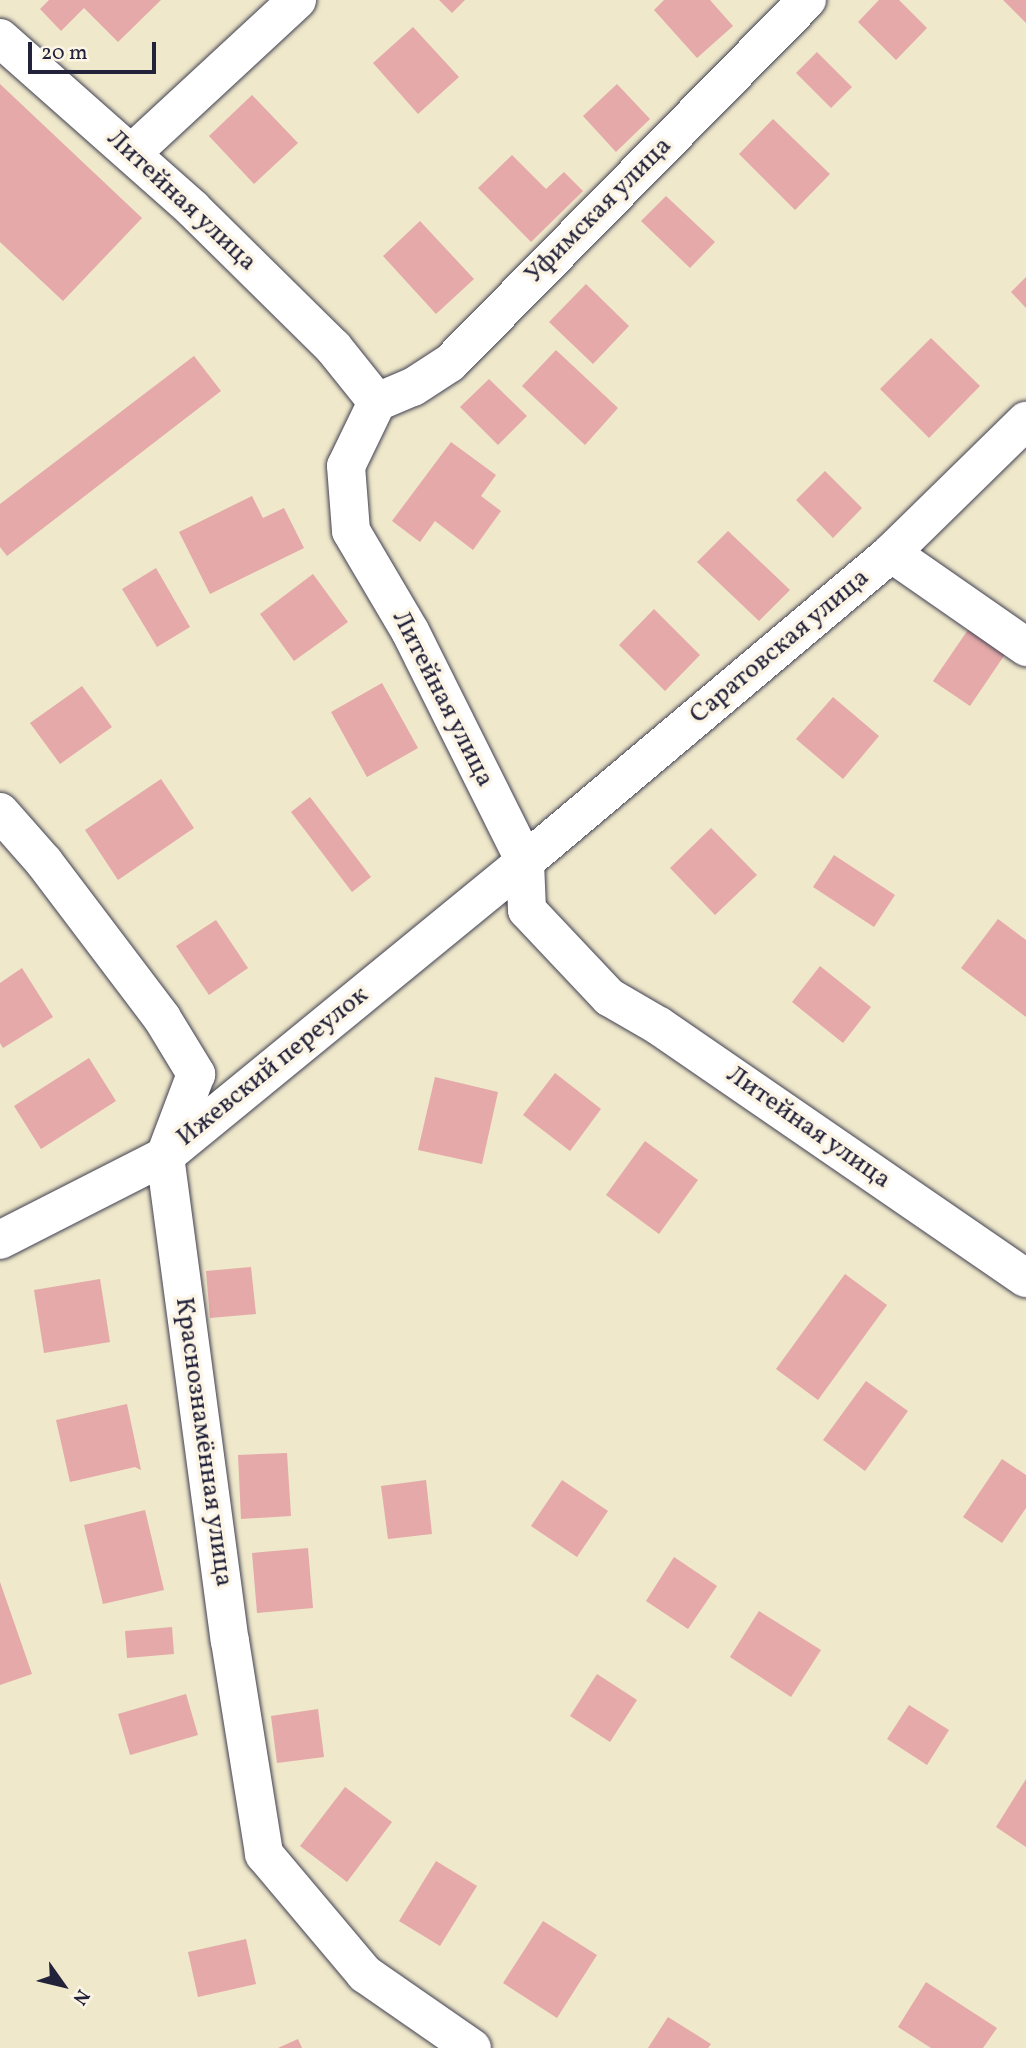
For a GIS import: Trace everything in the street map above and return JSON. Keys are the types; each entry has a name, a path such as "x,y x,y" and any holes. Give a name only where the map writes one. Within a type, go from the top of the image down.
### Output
{"street":[{"path":"132,153 297,0"},
{"name":"Уфимская улица","path":"377,402 412,387 450,363 807,0"},
{"name":"Литейная улица","path":"0,38 132,153 333,347 377,402 346,466 351,531 410,631 525,862 527,910 609,997 659,1026 1026,1278"},
{"name":"Саратовская улица","path":"525,862 891,553 1026,421"},
{"path":"891,553 1026,647"},
{"name":"Краснознамённая улица","path":"0,812 44,862 162,1018 196,1074 165,1156 230,1641 264,1854 365,1975 472,2048"},
{"name":"Ижевский переулок","path":"0,1240 165,1156 525,862"}],"building":[{"path":"49,0 161,0 118,42 84,8 61,31 40,9"},
{"path":"439,0 465,0 452,13"},
{"path":"664,0 710,0 733,26 697,58 654,10"},
{"path":"879,0 899,0 927,28 896,60 858,22"},
{"path":"1003,0 1026,0 1026,23"},
{"path":"413,27 459,77 418,114 373,63"},
{"path":"817,52 852,87 831,108 796,73"},
{"path":"0,84 142,218 63,301 0,242"},
{"path":"617,84 650,119 616,152 583,116"},
{"path":"252,95 298,143 254,184 209,136"},
{"path":"773,119 830,174 795,210 739,154"},
{"path":"512,155 546,189 564,172 583,191 531,242 478,188"},
{"path":"666,196 715,242 690,268 641,221"},
{"path":"420,221 474,279 436,314 383,256"},
{"path":"1026,277 1026,308 1011,292"},
{"path":"586,284 629,326 593,364 549,322"},
{"path":"931,338 980,386 929,438 880,389"},
{"path":"556,350 618,408 585,445 522,386"},
{"path":"194,356 221,391 7,556 0,547 0,504"},
{"path":"489,379 527,416 498,445 460,407"},
{"path":"451,442 496,475 481,496 501,511 473,550 435,521 420,542 392,521"},
{"path":"825,471 862,508 833,538 796,500"},
{"path":"252,496 263,518 284,508 304,548 210,594 179,532"},
{"path":"728,531 790,590 759,621 697,562"},
{"path":"156,568 190,627 157,647 122,589"},
{"path":"313,574 348,622 294,661 260,614"},
{"path":"654,609 700,655 665,691 619,645"},
{"path":"976,618 1012,644 970,706 933,681"},
{"path":"382,683 418,748 367,777 331,712"},
{"path":"82,686 112,727 60,764 30,723"},
{"path":"833,697 879,736 843,779 796,739"},
{"path":"161,779 194,828 118,880 85,830"},
{"path":"310,797 371,877 352,892 291,812"},
{"path":"711,828 757,875 715,915 670,868"},
{"path":"834,855 895,895 874,927 813,887"},
{"path":"998,919 1026,940 1026,1017 961,968"},
{"path":"216,920 248,968 209,995 176,946"},
{"path":"820,966 871,1007 843,1043 792,1002"},
{"path":"22,968 53,1017 3,1048 0,1043 0,983"},
{"path":"89,1058 116,1101 41,1149 14,1106"},
{"path":"555,1073 601,1109 570,1151 523,1115"},
{"path":"435,1077 498,1092 482,1164 418,1150"},
{"path":"645,1141 698,1180 659,1234 606,1195"},
{"path":"251,1267 256,1314 210,1318 206,1271"},
{"path":"845,1274 887,1305 818,1400 776,1369"},
{"path":"100,1279 110,1342 44,1353 34,1290"},
{"path":"866,1381 908,1411 865,1471 823,1440"},
{"path":"127,1404 141,1470 135,1467 70,1482 56,1420"},
{"path":"287,1453 291,1516 241,1519 238,1455"},
{"path":"1002,1459 1026,1475 1026,1508 1002,1543 963,1517"},
{"path":"426,1480 432,1534 388,1539 381,1486"},
{"path":"562,1480 608,1511 577,1557 531,1526"},
{"path":"145,1510 164,1590 103,1604 84,1525"},
{"path":"308,1548 313,1608 257,1613 252,1553"},
{"path":"674,1557 717,1586 688,1629 646,1601"},
{"path":"0,1582 32,1674 0,1685"},
{"path":"759,1611 821,1650 791,1697 730,1657"},
{"path":"172,1627 174,1654 127,1658 125,1631"},
{"path":"597,1674 637,1700 610,1742 570,1716"},
{"path":"186,1694 198,1735 130,1755 118,1714"},
{"path":"909,1705 949,1730 927,1765 887,1739"},
{"path":"318,1709 324,1757 277,1763 271,1716"},
{"path":"1026,1779 1026,1847 996,1827"},
{"path":"345,1787 392,1822 347,1882 300,1846"},
{"path":"436,1861 477,1886 440,1946 399,1921"},
{"path":"543,1921 597,1955 557,2018 503,1983"},
{"path":"246,1939 256,1984 198,1997 188,1952"},
{"path":"926,1982 997,2028 983,2048 931,2048 898,2027"},
{"path":"668,2017 711,2044 708,2048 648,2048"},
{"path":"298,2039 302,2048 278,2048"}]}
